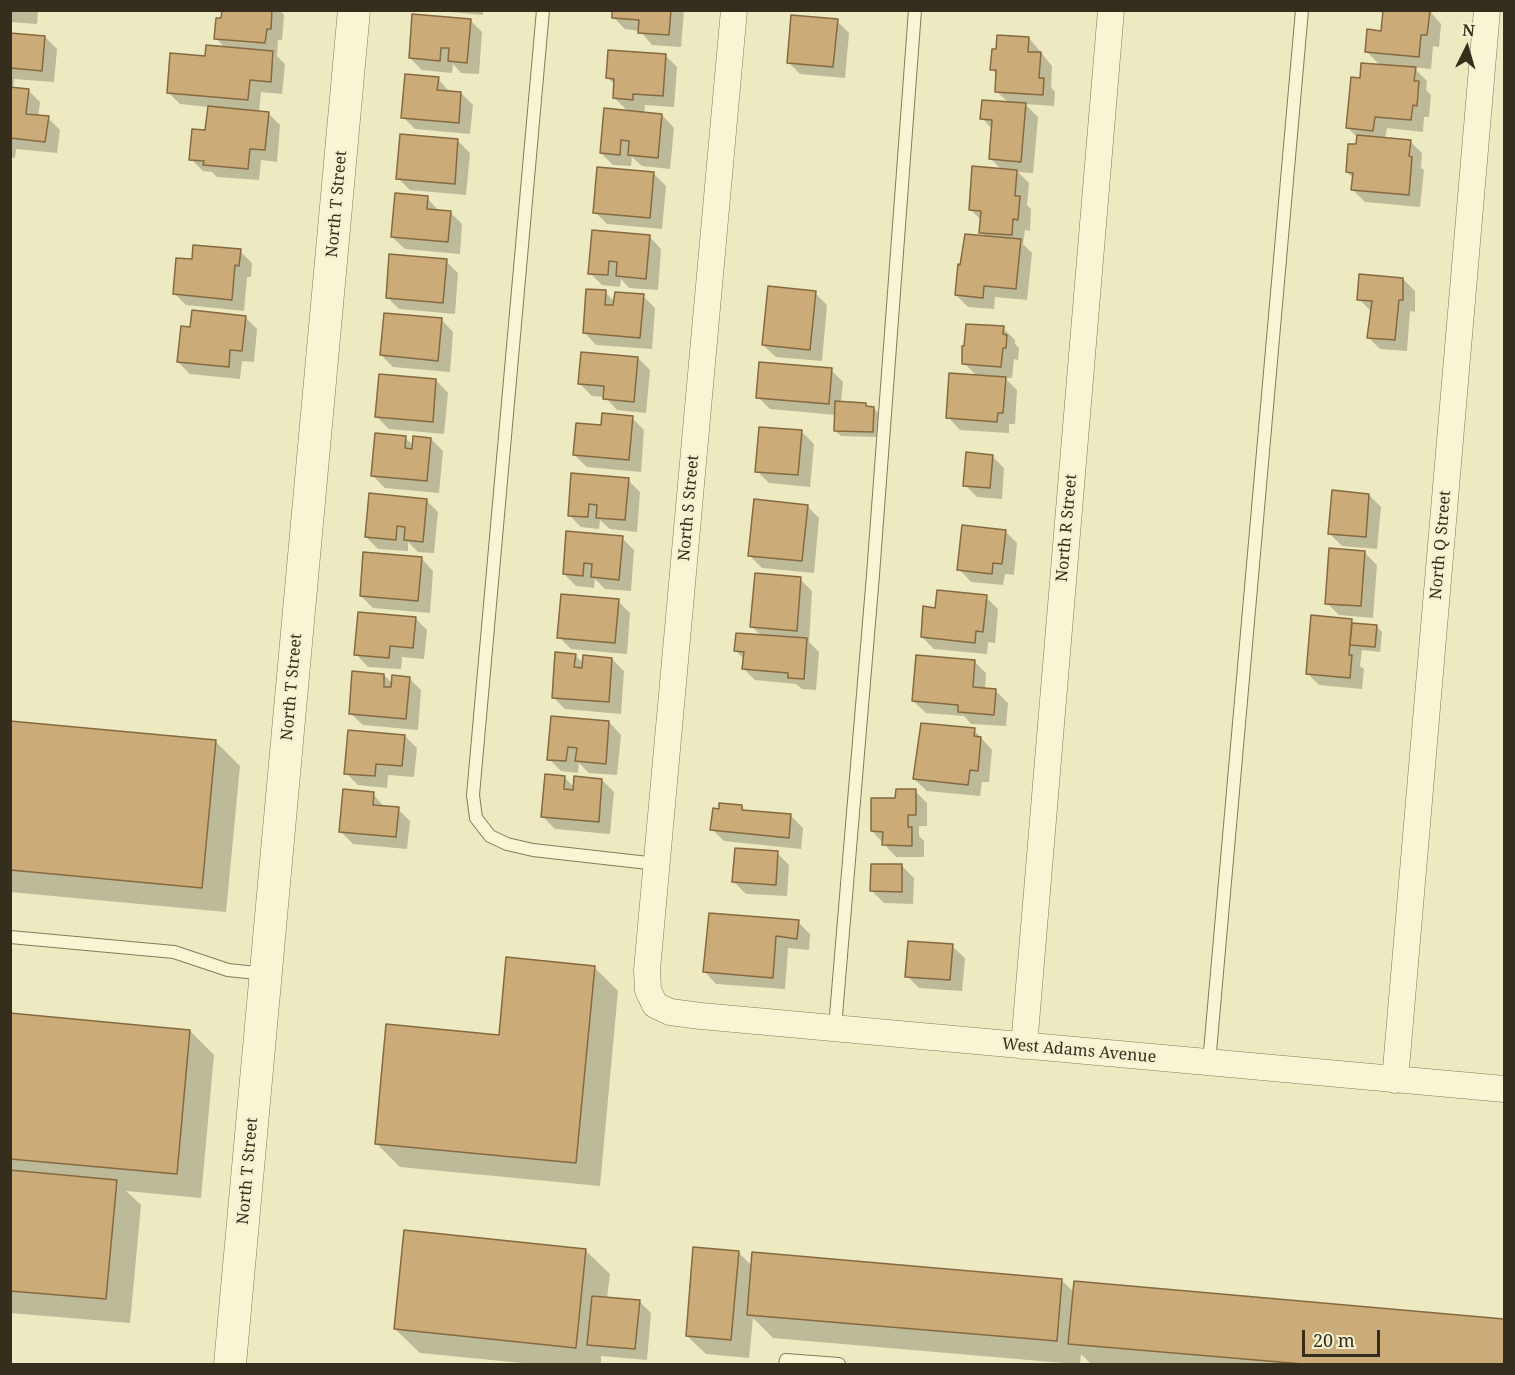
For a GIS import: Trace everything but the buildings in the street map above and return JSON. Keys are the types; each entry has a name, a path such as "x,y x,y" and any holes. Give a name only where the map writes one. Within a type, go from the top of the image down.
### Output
{"street":[{"name":"North T Street","path":"230,1365 354,10"},
{"name":"North S Street","path":"655,1005 648,990 647,970 734,10"},
{"name":"North R Street","path":"1024,1046 1111,10"},
{"name":"North Q Street","path":"1395,1080 1487,10"},
{"name":"West Adams Avenue","path":"655,1005 670,1012 701,1016 1504,1089"}],"lane":[{"path":"543,10 473,795 476,818 490,836 507,844 533,850 657,864"},
{"path":"835,1027 873,575 915,10"},
{"path":"1209,1063 1302,10"},
{"path":"10,937 174,952 228,970 266,974"},
{"path":"785,1365 786,1360 839,1365"}]}
